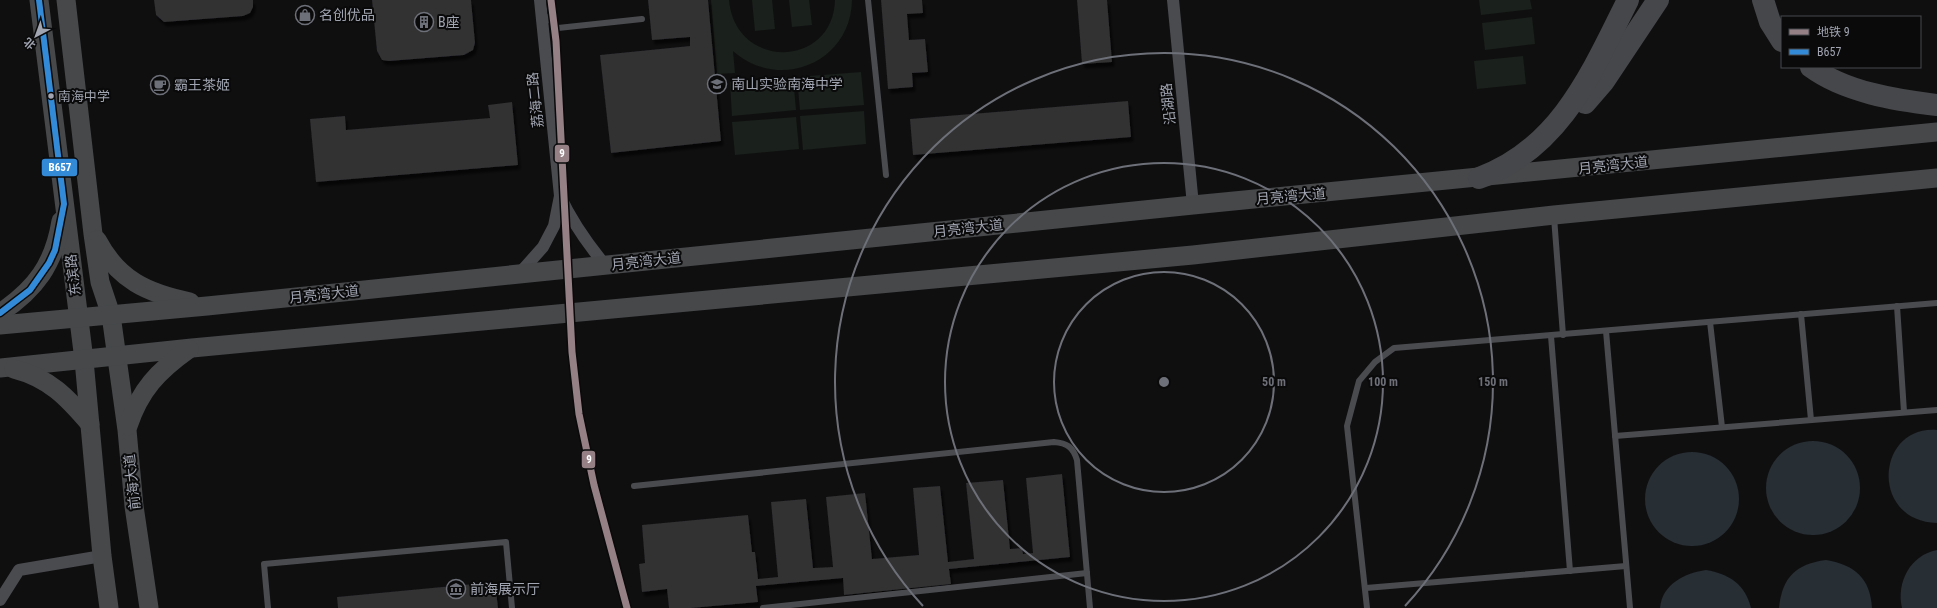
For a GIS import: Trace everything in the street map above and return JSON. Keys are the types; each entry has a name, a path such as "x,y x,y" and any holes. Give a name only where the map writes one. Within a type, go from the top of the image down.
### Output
{"highway":[{"path":"1543,139 1564,114 1589,77 1628,0"},
{"path":"1479,178 1494,173 1514,162 1566,122 1594,94 1658,0"},
{"path":"1763,0 1770,22 1781,39"},
{"path":"1812,68 1819,73 1850,86 1885,96 1937,105"}],"main road":[{"name":"东滨路","path":"39,0 84,360"},
{"name":"东滨路","path":"66,0 93,234 100,282 111,315 116,356"},
{"name":"月亮湾大道","path":"0,325 207,306 1193,205 1937,132"},
{"path":"4,367 192,348 1193,255 1554,215 1937,178"},
{"path":"0,313 30,290 49,263 56,244 64,204"},
{"path":"93,234 105,255 115,267 135,283 168,297 207,306"},
{"path":"126,430 138,400 149,385 162,370 192,348"},
{"name":"前海大道","path":"116,356 134,506 149,608"},
{"path":"84,360 102,556 109,608"},
{"path":"4,367 30,373 50,384 64,396 90,424"}],"street":[{"name":"沿湖路","path":"1173,0 1193,205"},
{"name":"荔海二路","path":"519,274 543,246 554,226 560,196 540,6"},
{"name":"荔海二路","path":"560,196 571,219 587,244 606,265"},
{"path":"0,600 19,570 102,556"}],"lane":[{"path":"868,0 886,175"},
{"path":"540,6 558,28 642,19"},
{"path":"1554,215 1562,335"},
{"path":"1367,608 1347,426 1359,381 1375,362 1394,348 1937,303"},
{"path":"1897,306 1904,412"},
{"path":"1802,314 1811,420"},
{"path":"1710,322 1722,427"},
{"path":"1606,331 1630,608"},
{"path":"1551,336 1570,571"},
{"path":"1615,436 1937,410"},
{"path":"634,486 1054,442 1063,443 1074,452 1077,460 1090,608"},
{"path":"268,608 264,564 506,542 512,608"},
{"path":"1366,588 1626,566"},
{"path":"762,608 1087,573"}],"shaded area":[{"path":"711,0 729,0 735,23 748,39 765,49 784,52 802,49 818,39 830,23 835,0 852,0 848,22 839,40 826,55 809,64 791,69 771,69 751,63 733,51 735,73 717,74"},
{"path":"752,0 772,0 775,29 755,31"},
{"path":"789,0 809,0 812,25 792,27"},
{"path":"1479,0 1530,0 1532,9 1481,15"},
{"path":"1532,17 1535,44 1485,50 1482,23"},
{"path":"1523,56 1526,84 1477,89 1474,61"},
{"path":"861,72 864,105 800,110 797,77"},
{"path":"793,77 796,110 732,116 730,82"},
{"path":"864,111 866,144 803,150 800,116"},
{"path":"796,117 799,149 735,155 732,122"},
{"path":"1937,430 1937,523 1915,518 1900,507 1891,491 1889,474 1892,457 1902,442 1917,432"},
{"path":"1813,441 1831,445 1846,455 1856,470 1860,488 1856,506 1846,521 1831,531 1813,535 1795,531 1780,521 1770,506 1766,488 1770,470 1780,455 1795,445"},
{"path":"1692,452 1710,456 1725,466 1735,481 1739,499 1735,517 1725,532 1710,542 1692,546 1674,542 1659,532 1649,517 1645,499 1649,481 1659,466 1674,456"},
{"path":"1937,550 1937,608 1902,608 1901,589 1907,572 1912,564 1919,558 1927,553"},
{"path":"1826,560 1845,565 1853,569 1859,575 1868,589 1872,608 1779,608 1783,588 1792,574 1806,565"},
{"path":"1706,570 1729,577 1740,586 1745,592 1751,608 1660,608 1665,592 1676,581 1690,574"}],"building":[{"path":"154,0 253,0 253,7 250,13 243,16 164,22 156,15"},
{"name":"B座","path":"372,0 471,0 475,43 473,50 464,55 389,61 382,60 377,51"},
{"path":"648,0 708,0 721,141 611,153 600,55 690,46 690,37 652,40"},
{"path":"881,0 922,0 923,13 907,14 909,40 925,39 928,72 912,73 913,87 888,89"},
{"path":"1077,0 1107,0 1112,62 1082,64"},
{"path":"1128,101 1131,137 913,155 910,119"},
{"path":"512,102 518,165 316,182 310,119 345,116 346,130 490,118 488,105"},
{"path":"1062,474 1070,557 949,569 951,584 844,595 843,578 756,586 758,602 691,608 669,608 667,589 642,592 639,564 645,563 642,525 748,515 752,552 755,552 758,579 778,577 771,502 806,499 813,568 833,567 826,497 865,493 872,559 919,555 913,488 940,486 948,562 974,559 966,483 1003,480 1010,549 1022,548 1023,554 1033,553 1026,478"},
{"name":"前海展示厅","path":"495,582 498,608 338,608 337,597"}],"metro line":[{"name":"9","path":"551,0 556,41 572,352 579,414 594,485 627,608"}],"transit line":[{"name":"B657","path":"0,313 30,290 49,263 55,250 64,204 39,0"}],"place":[{"name":"名创优品","path":"305,15"},
{"name":"B座","path":"424,22"},
{"name":"南山实验南海中学","path":"717,84"},
{"name":"霸王茶姬","path":"160,85"},
{"name":"南海中学","path":"51,96"},
{"name":"前海展示厅","path":"456,589"}]}
